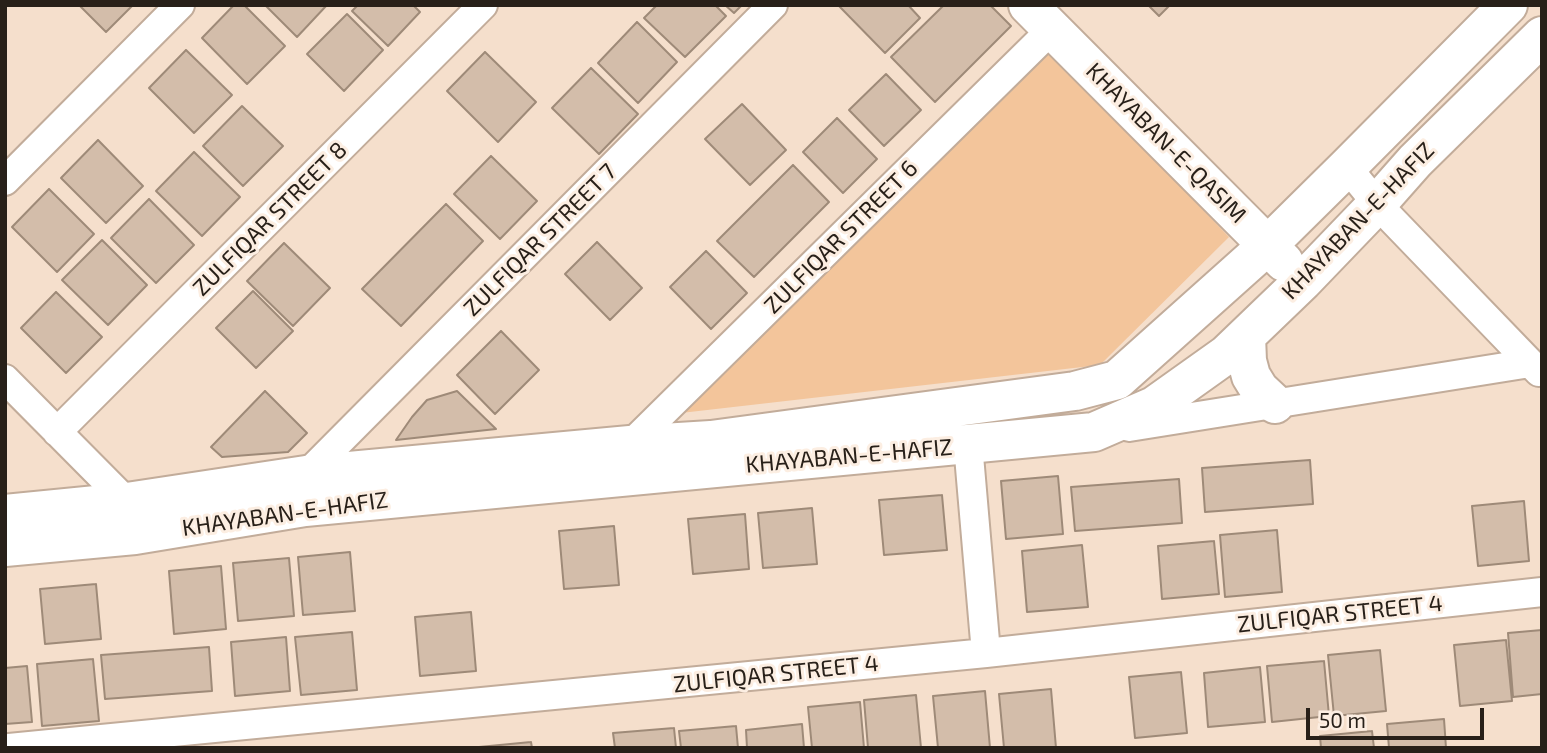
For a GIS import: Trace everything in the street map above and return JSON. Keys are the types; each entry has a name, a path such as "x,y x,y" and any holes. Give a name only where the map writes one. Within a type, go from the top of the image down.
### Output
{"street":[{"path":"5,181 180,5"},
{"name":"ZULFIQAR STREET 8","path":"57,432 482,5"},
{"name":"ZULFIQAR STREET 7","path":"306,475 773,5"},
{"name":"KHAYABAN-E-HAFIZ","path":"5,514 127,502 306,475 711,439 1048,395 1117,380 1348,167 1508,5"},
{"name":"KHAYABAN-E-QASIM","path":"1046,13 1311,272"},
{"name":"ZULFIQAR STREET 6","path":"630,445 1046,13"},
{"name":"KHAYABAN-E-HAFIZ","path":"5,547 135,535 305,507 1094,432 1154,406 1227,354 1311,272 1415,161 1542,36"},
{"path":"1348,167 1377,204 1536,369"},
{"path":"1246,336 1251,376 1259,389 1275,404"},
{"path":"1094,432 1275,404 1536,369"},
{"path":"5,379 127,502"},
{"path":"968,444 986,653"},
{"name":"ZULFIQAR STREET 4","path":"9,748 986,653 1542,592"}],"shaded area":[{"path":"1051,51 1229,237 1100,365 681,413"}],"building":[{"path":"79,5 133,5 106,32"},
{"path":"234,5 244,5 285,46 247,84 202,38"},
{"path":"265,5 327,5 297,37"},
{"path":"358,5 413,5 420,12 388,46 352,11"},
{"path":"657,5 715,5 726,16 685,57 644,18"},
{"path":"725,5 742,5 734,13"},
{"path":"838,5 908,5 920,18 885,53"},
{"path":"944,5 990,5 1011,26 935,102 891,57"},
{"path":"1148,5 1170,5 1159,16"},
{"path":"347,14 383,50 344,91 307,54"},
{"path":"637,22 677,62 638,103 598,63"},
{"path":"186,50 232,95 194,133 149,88"},
{"path":"485,52 536,102 498,142 447,91"},
{"path":"591,68 638,114 599,154 552,108"},
{"path":"886,74 921,110 884,146 849,110"},
{"path":"742,104 786,150 750,185 705,139"},
{"path":"242,106 283,146 243,186 203,146"},
{"path":"837,118 877,159 843,193 803,152"},
{"path":"98,140 143,186 106,223 61,178"},
{"path":"194,152 240,197 202,236 156,191"},
{"path":"491,156 537,201 500,239 454,194"},
{"path":"793,165 829,202 754,277 717,241"},
{"path":"49,189 94,234 57,272 12,227"},
{"path":"149,199 194,245 156,283 111,238"},
{"path":"446,204 483,241 401,326 362,289"},
{"path":"102,240 147,285 108,325 62,280"},
{"path":"597,242 642,288 610,320 565,274"},
{"path":"284,243 330,288 293,326 247,281"},
{"path":"706,251 747,293 711,329 670,287"},
{"path":"253,291 293,331 256,368 216,328"},
{"path":"56,292 102,337 66,373 21,328"},
{"path":"501,331 539,370 495,414 457,375"},
{"path":"265,391 307,433 288,452 222,457 211,447"},
{"path":"457,391 496,429 396,440 427,400"},
{"path":"1310,460 1313,504 1205,512 1202,468"},
{"path":"1058,476 1063,534 1006,539 1001,481"},
{"path":"1179,479 1182,523 1075,531 1071,487"},
{"path":"942,495 947,550 884,555 879,500"},
{"path":"1524,501 1529,561 1478,566 1472,506"},
{"path":"812,508 817,564 763,568 758,513"},
{"path":"745,514 749,569 693,574 688,519"},
{"path":"614,526 619,585 564,589 559,531"},
{"path":"1277,530 1282,592 1225,597 1220,535"},
{"path":"1214,541 1219,594 1162,599 1158,546"},
{"path":"1082,545 1088,607 1027,612 1022,551"},
{"path":"350,552 355,611 303,615 298,557"},
{"path":"289,558 294,616 238,621 233,563"},
{"path":"221,566 226,629 174,634 169,571"},
{"path":"96,584 101,639 45,644 40,589"},
{"path":"471,612 476,671 420,676 415,617"},
{"path":"1542,630 1542,694 1513,697 1508,633"},
{"path":"352,632 357,690 301,695 295,637"},
{"path":"286,637 290,691 235,696 231,642"},
{"path":"1506,640 1512,701 1460,706 1454,645"},
{"path":"209,647 212,691 105,699 101,655"},
{"path":"1380,650 1386,711 1334,716 1328,655"},
{"path":"93,659 99,721 42,726 37,664"},
{"path":"1324,661 1329,716 1272,722 1267,666"},
{"path":"27,666 32,722 5,724 5,668"},
{"path":"1260,667 1265,722 1208,727 1204,673"},
{"path":"1181,672 1187,733 1135,738 1129,677"},
{"path":"1051,689 1056,748 1004,748 999,694"},
{"path":"985,691 990,748 938,748 933,696"},
{"path":"916,695 921,748 868,748 864,700"},
{"path":"860,702 864,748 812,748 808,707"},
{"path":"1444,719 1446,748 1389,748 1387,724"},
{"path":"802,724 804,748 747,748 746,730"},
{"path":"736,726 738,748 681,748 679,731"},
{"path":"674,728 676,748 615,748 613,733"},
{"path":"1372,731 1374,748 1321,748 1320,736"},
{"path":"531,742 532,748 479,748 479,747"}]}
